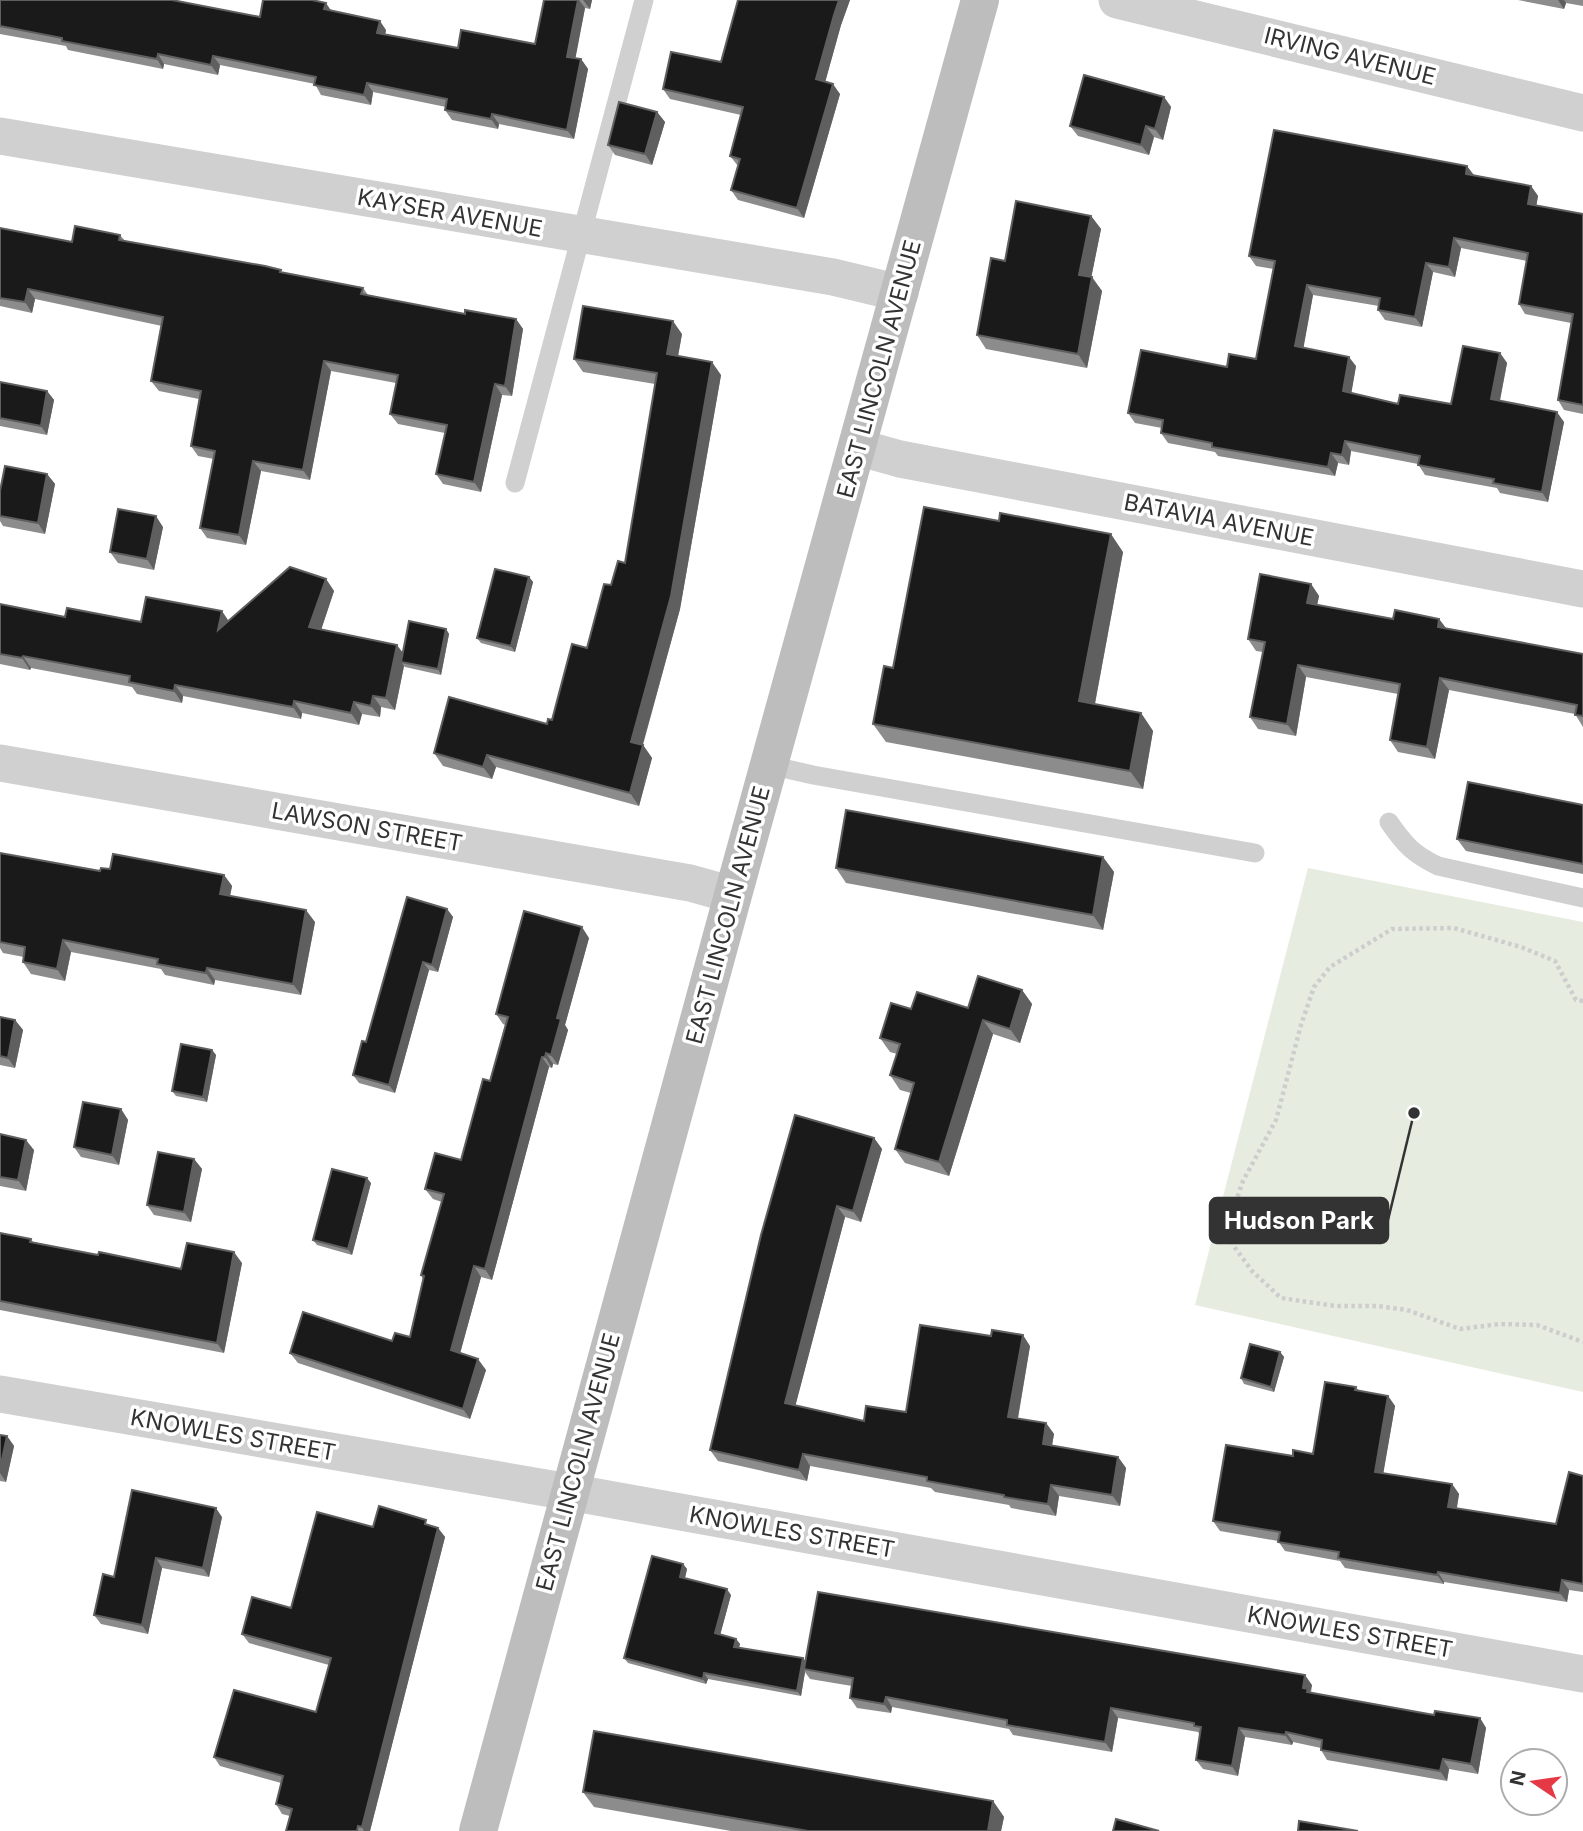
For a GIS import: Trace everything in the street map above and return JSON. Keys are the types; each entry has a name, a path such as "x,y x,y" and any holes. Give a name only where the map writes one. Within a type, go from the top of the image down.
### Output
{"street":[{"name":"EAST LINCOLN AVENUE","path":"478,1831 980,0"},
{"name":"IRVING AVENUE","path":"1117,0 1583,113"},
{"name":"KAYSER AVENUE","path":"0,136 833,276 900,293"},
{"name":"BATAVIA AVENUE","path":"857,447 900,459 1583,589"},
{"name":"LAWSON STREET","path":"0,763 690,883 733,895"},
{"name":"KNOWLES STREET","path":"0,1394 569,1492 1583,1674"}],"lane":[{"path":"515,483 644,0"},
{"path":"769,765 1255,853"},
{"path":"1389,822 1404,844 1417,856 1438,866 1583,898"}],"path":[{"path":"1583,1002 1576,1000 1555,961 1521,947 1454,928 1392,929 1330,967 1314,987 1276,1120 1243,1181 1230,1218 1233,1245 1252,1271 1281,1298 1336,1306 1377,1306 1407,1310 1460,1329 1500,1324 1537,1325 1583,1342"}],"shaded area":[{"path":"1308,868 1583,922 1583,1392 1195,1305"}],"building":[{"path":"0,0 172,0 260,17 263,0 312,0 326,3 324,9 380,21 377,33 458,48 461,30 535,44 544,0 578,0 567,57 581,59 567,130 492,114 491,119 445,110 447,99 367,83 364,95 314,85 316,77 213,56 211,65 158,54 157,59 62,41 62,38 0,26"},
{"path":"738,0 839,0 816,79 833,84 797,208 731,190 740,159 730,156 743,107 663,89 671,52 721,62"},
{"path":"1084,75 1164,97 1155,129 1146,126 1141,145 1070,126"},
{"path":"619,102 657,112 645,154 608,145"},
{"path":"1274,130 1467,166 1466,174 1531,186 1528,204 1583,214 1583,405 1558,400 1573,314 1519,304 1528,253 1454,238 1449,267 1426,263 1415,317 1378,310 1380,298 1307,285 1295,346 1349,357 1343,391 1398,404 1400,395 1451,404 1463,346 1500,353 1491,399 1557,412 1542,492 1493,483 1494,479 1418,465 1420,456 1345,441 1342,455 1331,453 1328,467 1212,447 1212,443 1161,433 1163,420 1128,413 1141,350 1227,367 1229,354 1256,359 1275,261 1249,256"},
{"path":"1016,201 1091,216 1079,275 1092,277 1078,354 977,335 991,258 1005,261"},
{"path":"75,226 120,235 119,240 265,266 281,270 280,272 363,288 361,294 465,314 465,310 516,319 505,386 495,384 474,482 436,474 447,425 390,414 398,375 324,361 303,470 253,461 239,535 200,528 215,451 191,446 201,391 151,381 163,317 28,289 25,302 0,298 0,228 72,242"},
{"path":"583,306 673,321 667,354 712,362 671,596 631,742 643,745 630,793 487,755 483,767 434,753 449,697 547,724 548,719 552,720 572,644 587,648 604,584 611,585 618,561 625,563 657,373 574,359"},
{"path":"0,382 47,391 41,426 0,418"},
{"path":"5,466 47,474 38,523 0,516 0,491"},
{"path":"924,507 999,521 1000,513 1111,534 1079,701 1141,713 1130,771 873,724 884,666 893,668"},
{"path":"118,509 156,516 147,559 110,552"},
{"path":"290,567 326,579 309,627 397,645 386,698 373,696 371,706 354,702 351,713 294,701 293,707 175,685 174,691 129,682 130,676 0,654 0,604 65,617 67,608 141,622 146,597 222,611 218,630"},
{"path":"495,569 529,577 511,646 477,638"},
{"path":"1260,574 1311,584 1307,603 1393,619 1395,610 1439,619 1438,627 1583,654 1583,716 1575,715 1577,705 1440,678 1427,747 1390,740 1400,684 1298,665 1287,724 1250,717 1265,642 1248,639"},
{"path":"409,621 446,629 438,669 401,662"},
{"path":"1468,782 1583,805 1583,864 1457,839"},
{"path":"846,810 1103,857 1093,915 836,868"},
{"path":"0,853 100,871 101,868 110,869 113,854 224,875 220,894 306,910 293,984 207,968 206,973 157,964 158,959 63,940 57,969 23,962 25,947 0,942"},
{"path":"407,897 447,909 432,965 423,962 389,1085 353,1075 362,1041 366,1042"},
{"path":"524,911 582,927 557,1018 561,1019 551,1055 546,1053 545,1057 542,1057 485,1269 474,1266 451,1350 478,1359 463,1409 290,1353 303,1312 392,1341 395,1333 410,1337 424,1276 421,1275 444,1194 425,1189 435,1153 461,1160 483,1079 490,1081 508,1017 496,1014"},
{"path":"978,976 1022,990 1010,1029 983,1020 939,1162 895,1149 914,1083 890,1075 900,1044 880,1038 891,1003 911,1009 917,992 968,1008"},
{"path":"0,1017 15,1020 8,1058 0,1056"},
{"path":"181,1044 212,1050 203,1097 172,1091"},
{"path":"83,1102 121,1109 112,1155 74,1147"},
{"path":"795,1115 874,1138 853,1211 837,1206 785,1403 864,1421 866,1406 906,1412 920,1325 991,1336 992,1330 1023,1335 1008,1417 1046,1423 1043,1444 1118,1457 1112,1495 1051,1485 1048,1504 927,1481 927,1477 803,1454 799,1470 710,1450 761,1235"},
{"path":"0,1134 26,1140 18,1180 0,1177"},
{"path":"158,1152 194,1159 184,1212 147,1205"},
{"path":"332,1169 367,1178 348,1249 313,1240"},
{"path":"0,1233 31,1239 30,1242 98,1255 99,1252 181,1269 187,1243 234,1252 217,1343 0,1301"},
{"path":"1250,1344 1280,1352 1271,1387 1241,1378"},
{"path":"1325,1382 1388,1396 1375,1472 1452,1484 1448,1507 1556,1524 1569,1472 1583,1476 1583,1584 1562,1580 1560,1593 1438,1572 1437,1575 1338,1558 1339,1552 1278,1542 1280,1532 1213,1521 1226,1445 1293,1456 1293,1450 1313,1454"},
{"path":"0,1435 7,1436 0,1469"},
{"path":"132,1490 216,1508 203,1568 156,1558 142,1625 94,1615 103,1574 114,1577"},
{"path":"379,1506 426,1520 425,1524 438,1528 362,1827 358,1826 357,1831 286,1831 292,1809 276,1804 283,1776 214,1757 234,1690 316,1712 331,1658 242,1634 252,1597 291,1608 317,1512 373,1527"},
{"path":"652,1556 683,1564 680,1577 727,1589 715,1633 736,1639 734,1647 803,1658 797,1691 704,1673 703,1679 624,1658"},
{"path":"818,1592 1305,1675 1303,1688 1308,1689 1307,1692 1434,1715 1435,1711 1480,1718 1471,1764 1443,1759 1440,1771 1321,1750 1322,1740 1286,1732 1285,1735 1239,1728 1232,1766 1196,1760 1201,1727 1194,1726 1194,1723 1111,1708 1105,1742 1007,1725 1007,1720 886,1697 884,1704 850,1698 853,1678 804,1669"},
{"path":"594,1731 993,1801 988,1831 808,1831 583,1792"},
{"path":"1116,1819 1159,1831 1113,1831"},
{"path":"1299,1821 1358,1831 1298,1831"}],"place":[{"name":"Hudson Park","path":"1414,1113"}]}
